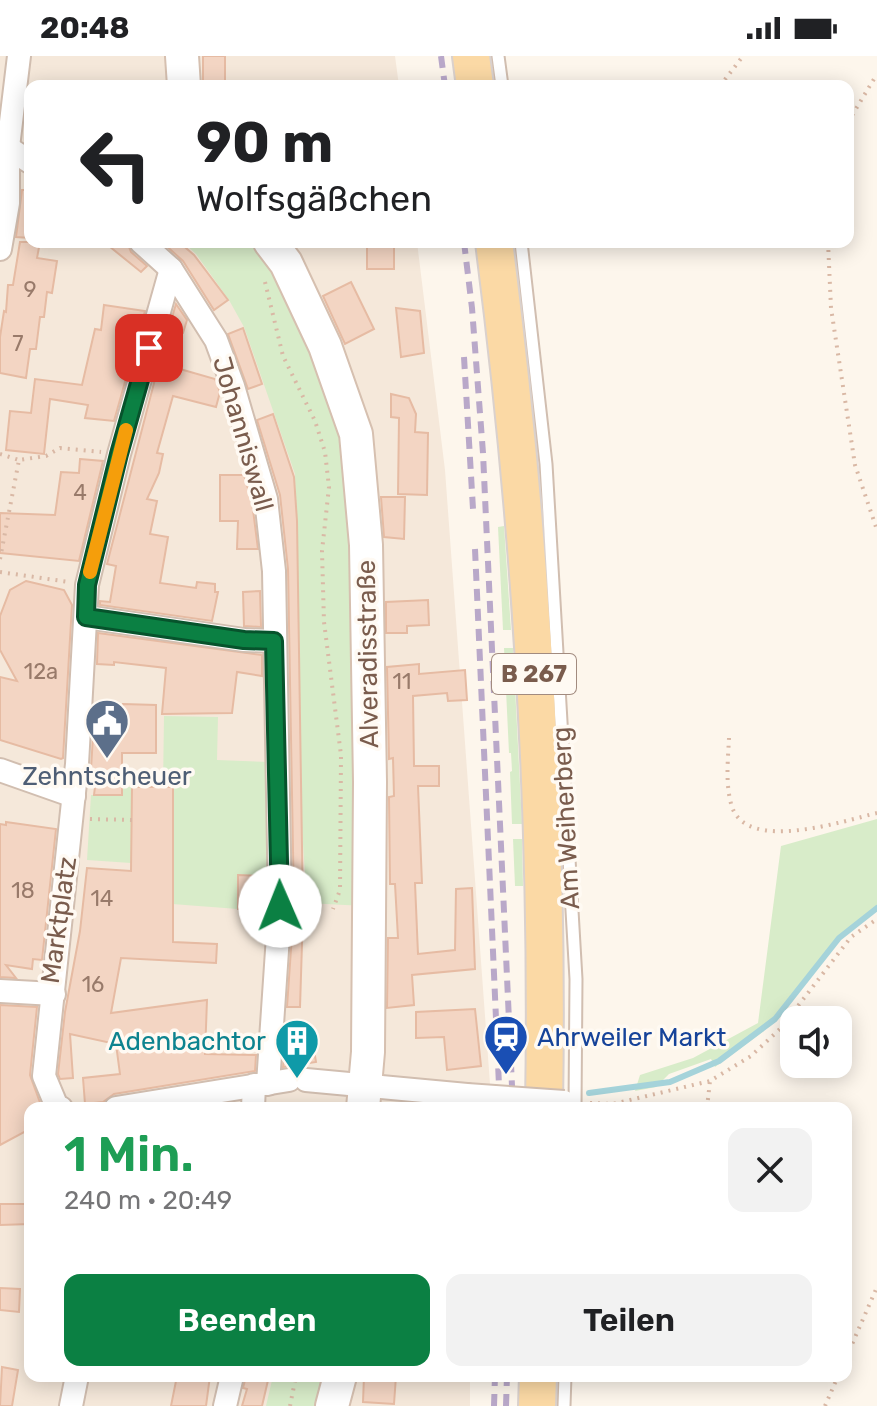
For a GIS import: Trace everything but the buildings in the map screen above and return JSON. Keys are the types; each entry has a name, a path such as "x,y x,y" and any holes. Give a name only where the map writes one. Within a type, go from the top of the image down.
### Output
{"main road":[{"path":"471,56 474,80"},
{"name":"B 267","path":"495,248 518,447 540,751 544,883 565,1102"},
{"path":"537,1406 538,1382"}],"street":[{"path":"0,249 8,203 4,144 19,56"},
{"path":"182,56 184,80"},
{"path":"4,144 24,158"},
{"name":"Johanniswall","path":"148,248 171,269 216,340 266,499 274,571 280,906 279,1082 259,1102"},
{"name":"Alveradisstraße","path":"275,248 286,263 325,346 356,434 366,545 369,767 368,1052 364,1096"},
{"name":"Marktplatz","path":"0,991 54,994 79,811 77,764 87,585 119,454 171,269"},
{"path":"86,617 244,640 274,641"},
{"path":"0,770 79,811"},
{"path":"54,994 44,1076 55,1102"},
{"path":"154,1102 279,1082 364,1096 467,1095 536,1102"},
{"path":"71,1406 76,1382"},
{"path":"225,1406 231,1382"},
{"path":"332,1406 338,1382"}],"lane":[{"path":"498,56 501,80"},
{"name":"Am Weiherberg","path":"522,248 547,480 576,979 565,1102"},
{"path":"564,1406 565,1382"}],"path":[{"path":"725,80 743,56"},
{"path":"854,112 877,74"},
{"path":"828,248 831,308 855,465 877,530"},
{"path":"262,273 283,356 321,437 328,475 322,551 324,622 341,755 340,890 333,909"},
{"path":"0,454 19,460 46,456 60,448 119,454"},
{"path":"0,559 19,460"},
{"path":"0,572 87,585"},
{"path":"729,738 727,774 733,808 744,824 760,830 781,832 877,813"},
{"path":"79,811 132,820"},
{"path":"621,1102 710,1081 751,1056 781,1028 851,937 877,919"},
{"path":"708,1102 710,1081"},
{"path":"852,1344 877,1287"},
{"path":"290,1406 295,1382"},
{"path":"825,1406 835,1382"}],"shaded area":[{"path":"0,56 395,56 398,80 24,80 24,248 418,248 445,470 490,1084 472,1102 24,1102 24,1382 470,1382 470,1406 0,1406"}],"green space":[{"path":"190,248 265,248 279,265 348,436 364,906 307,903 302,829 295,474 244,327"},
{"path":"504,526 511,630 503,630 498,527"},
{"path":"504,648 513,648 522,824 512,824 512,771"},
{"path":"164,716 218,717 217,760 270,762 272,876 239,875 238,909 172,904 163,787"},
{"path":"122,787 132,787 131,863 87,860 91,795 122,795"},
{"path":"877,819 877,906 838,936 762,1028 764,1031 715,1067 711,1059 669,1074 656,1087 635,1091 640,1075 693,1058 758,1023 781,846"},
{"path":"513,839 522,839 523,886 515,886"},
{"path":"272,1382 327,1382 321,1406 266,1406"}],"waterway":[{"path":"589,1093 670,1082 719,1061 775,1019 839,938 877,908"}],"railway":[{"path":"441,56 444,80"},
{"path":"465,248 483,453 513,1102"},
{"path":"464,357 473,509"},
{"path":"475,549 500,1102"},
{"path":"494,1406 495,1382"},
{"path":"506,1406 507,1382"}],"slow traffic":[{"path":"90,572 126,430"}],"place":[{"name":"Zehntscheuer","path":"107,760"},
{"name":"Ahrweiler Markt","path":"506,1076"},
{"name":"Adenbachtor","path":"297,1080"}],"route":[{"path":"149,348 87,585 86,617 244,640 274,641 280,906"}]}
